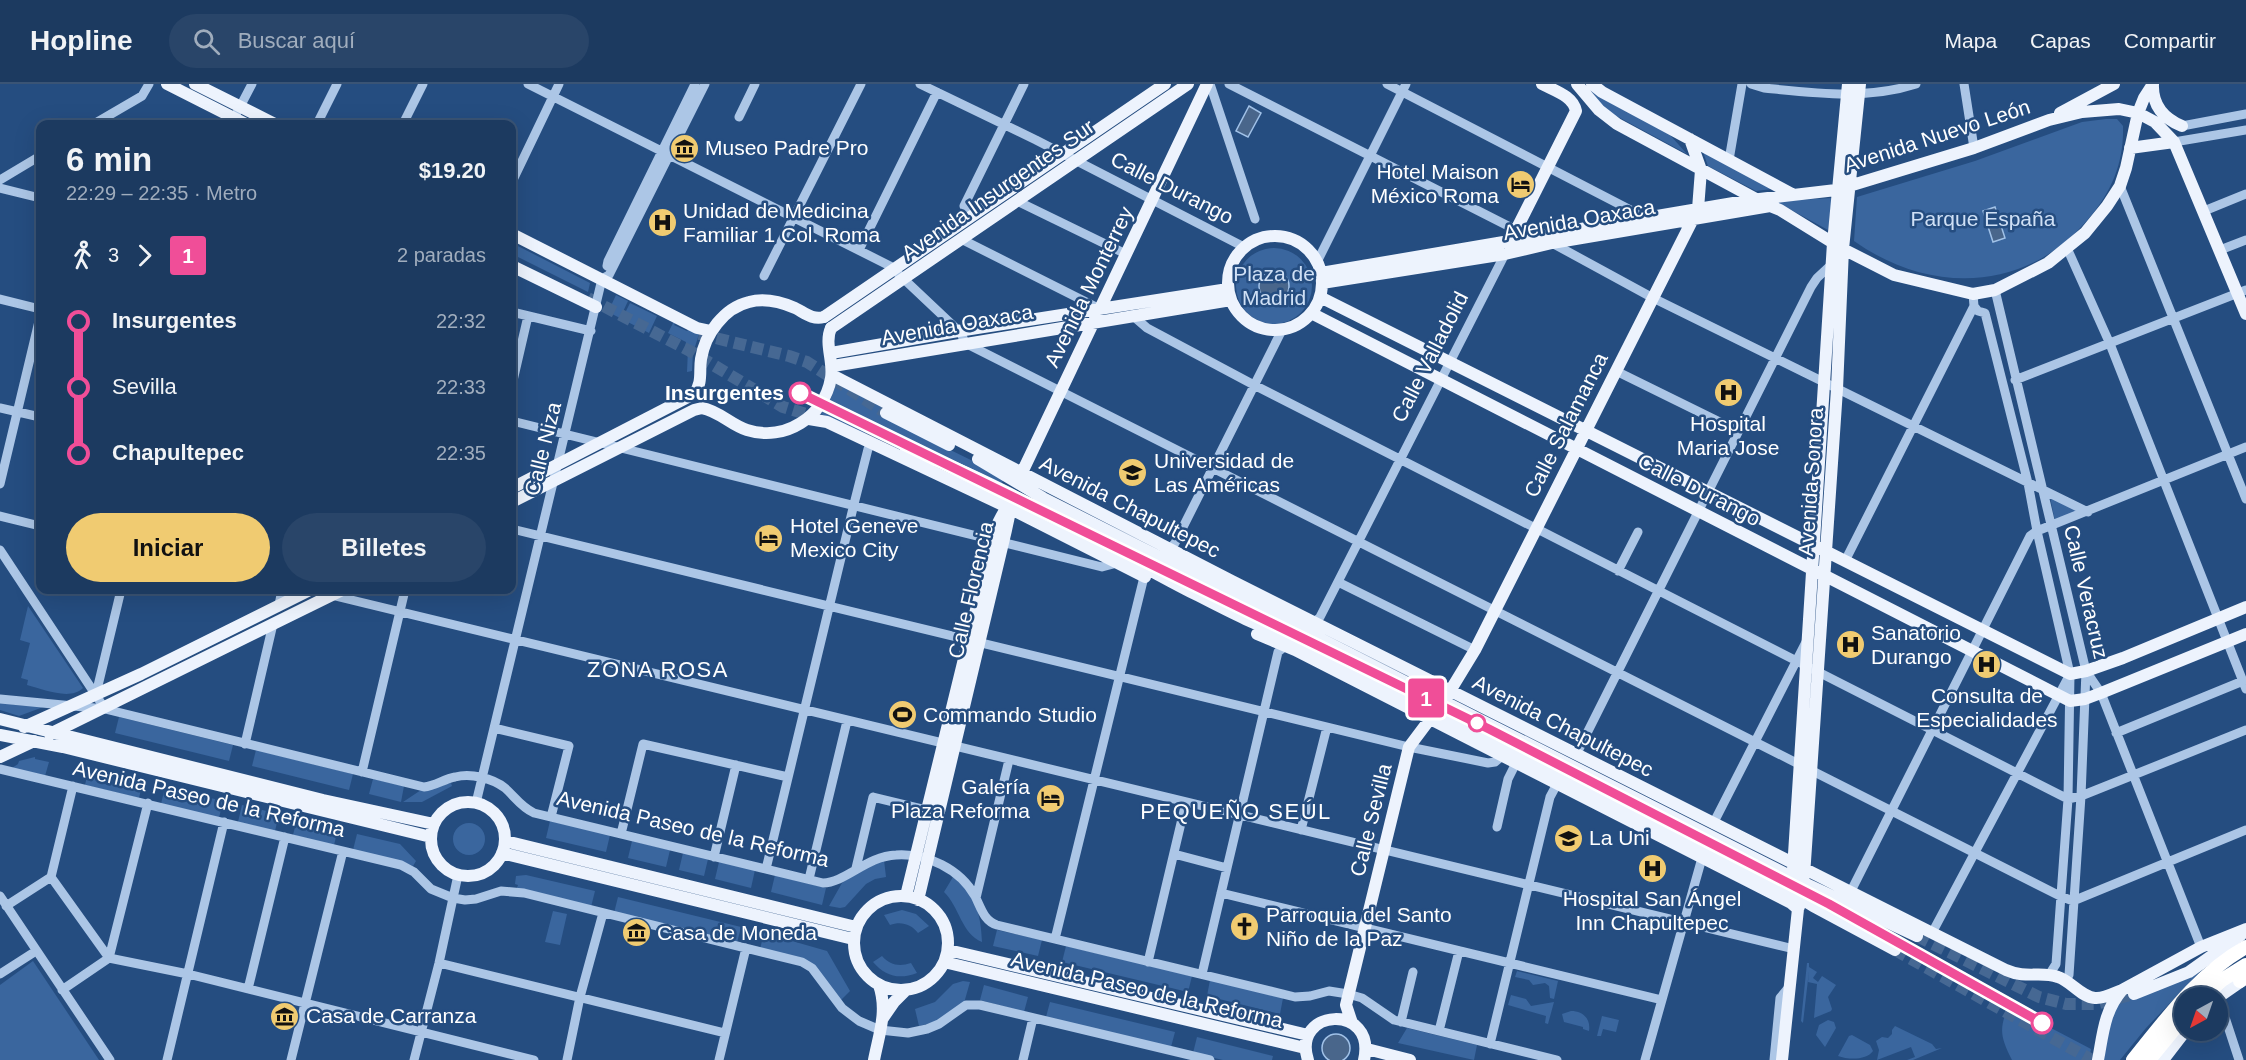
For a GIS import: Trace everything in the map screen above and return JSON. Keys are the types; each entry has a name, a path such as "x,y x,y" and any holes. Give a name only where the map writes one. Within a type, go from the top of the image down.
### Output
{"highway":[{"path":"2133,1060 2199,981 2246,947"},
{"path":"2214,987 2246,965"},
{"path":"2149,1060 2174,1029"}],"main road":[{"path":"167,84 238,119"},
{"path":"195,84 238,119"},
{"name":"Avenida Insurgentes Sur","path":"711,331 735,308 756,300 781,303 813,318 824,317 1165,84"},
{"name":"Avenida Insurgentes Sur","path":"835,365 828,338 831,328 1188,84"},
{"name":"Avenida Monterrey","path":"1009,502 1093,322 1209,84"},
{"name":"Calle Valladolid","path":"1504,254 1575,115 1576,108 1569,98 1542,84"},
{"path":"1582,84 1602,92 1793,194"},
{"path":"1582,84 1594,105 1617,124 1756,199"},
{"name":"Avenida Nuevo León","path":"1836,190 1974,148 2049,120 2114,84"},
{"path":"1973,300 2027,275 2067,248 2095,222 2120,186 2138,113 2153,84"},
{"path":"2153,84 2154,99 2160,120 2174,142 2220,250 2242,291 2246,314"},
{"name":"Avenida Sonora","path":"1836,288 1832,265 1850,186 1854,89"},
{"name":"Avenida Sonora","path":"1799,874 1813,771 1807,667 1816,617 1819,572 1823,382 1833,329 1838,246 1836,190 1854,89"},
{"name":"Avenida Nuevo León","path":"2049,120 2100,110 2119,109 2138,113"},
{"path":"2138,113 2188,125"},
{"name":"Calle Salamanca","path":"1440,706 1474,650 1696,214 1701,170 1690,139"},
{"path":"2130,148 2174,142"},
{"name":"Avenida Oaxaca","path":"1320,273 1504,254 1696,214 1756,199 1836,190"},
{"name":"Avenida Oaxaca","path":"1320,273 1514,235 1646,218 1770,206 1838,246 1894,275 1973,300"},
{"path":"516,236 604,276 697,328 711,331 703,348 700,364 701,380 694,394 516,486"},
{"path":"1266,237 1286,238 1304,247 1320,273 1320,297 1311,313 1299,324 1282,330 1265,330 1248,322 1235,309 1229,294 1228,279 1233,262 1244,247 1266,237"},
{"path":"516,241 604,276"},
{"path":"516,261 592,302"},
{"path":"516,268 592,302"},
{"name":"Avenida Oaxaca","path":"835,365 958,331 1100,309 1229,294"},
{"name":"Avenida Oaxaca","path":"835,365 1132,315 1229,294"},
{"name":"Calle Durango","path":"1320,297 2070,674"},
{"name":"Calle Durango","path":"1311,313 2070,700"},
{"name":"Avenida Sonora","path":"1820,549 1833,452 1837,389 1833,329"},
{"path":"516,500 702,408 716,411 745,429 758,432 770,433 792,428 814,419 824,400 835,365"},
{"name":"Avenida Chapultepec","path":"835,365 1019,478 1043,498 1166,554 1300,634 1440,706 1671,816 1799,874 1850,893 2015,974 2049,975 2066,980 2085,995 2095,999 2128,992"},
{"name":"Avenida Chapultepec","path":"886,413 1019,478"},
{"name":"Avenida Chapultepec","path":"814,419 1093,539 1147,574 1203,603 1251,632 1300,634 1440,706 1576,755 1713,824 1799,874"},
{"name":"Avenida Chapultepec","path":"906,449 949,464 1063,535 1118,563 1147,574"},
{"path":"1820,450 1833,452"},
{"name":"Calle Florencia","path":"912,898 998,540 1008,516 1009,502"},
{"path":"1063,535 1093,539"},
{"path":"2,736 96,694 301,594"},
{"path":"0,757 105,709 333,594"},
{"path":"2070,674 2086,671 2246,606"},
{"name":"Avenida Sonora","path":"1799,874 1800,766 1809,636 1816,617"},
{"path":"2070,700 2085,699 2101,693 2246,634"},
{"name":"Avenida Chapultepec","path":"1440,706 1453,720 1689,840 1796,901"},
{"name":"Avenida Chapultepec","path":"1440,706 1469,739 1702,858 1796,901"},
{"name":"Calle Sevilla","path":"1347,999 1409,747 1440,706"},
{"name":"Avenida Paseo de la Reforma","path":"0,719 323,800 433,831"},
{"path":"1453,720 1469,739"},
{"name":"Avenida Paseo de la Reforma","path":"2,736 34,741 433,831"},
{"name":"Calle Florencia","path":"922,858 927,810 949,745"},
{"path":"1643,789 1671,816"},
{"path":"461,802 476,802 492,811 500,819 504,830 504,848 490,869 480,874 458,875 449,871 435,856 433,831 442,813 451,806 461,802"},
{"path":"1657,835 1689,840"},
{"path":"504,848 855,933"},
{"path":"1782,1060 1794,949 1799,874 1917,936"},
{"path":"888,898 912,898 931,907 941,918 947,932 946,956 931,980 905,991 891,990 867,976 858,963 854,949 855,933 862,916 873,905 888,898"},
{"path":"1796,901 1895,950"},
{"path":"2098,1060 2106,1015 2113,1001 2201,947 2246,930"},
{"path":"2128,992 2199,967 2246,930"},
{"name":"Avenida Paseo de la Reforma","path":"946,956 1308,1035"},
{"name":"Avenida Paseo de la Reforma","path":"946,956 1306,1054 1308,1035 1315,1026 1332,1018"},
{"path":"2228,989 2244,978"},
{"path":"874,1060 884,1000 879,985"},
{"path":"881,1025 894,1002 905,991"},
{"path":"1332,1018 1347,999"},
{"path":"1347,999 1352,1023"},
{"path":"1332,1018 1352,1023 1360,1030 1365,1039 1366,1055 1410,1060"},
{"path":"2163,1060 2178,1041"}],"street":[{"path":"101,120 142,96 149,84"},
{"path":"238,119 252,84"},
{"path":"319,120 337,84"},
{"path":"405,120 423,84"},
{"path":"528,84 859,250 894,270 958,331 965,343 2060,896 2073,901 2246,831"},
{"path":"516,174 559,84"},
{"path":"666,153 695,84"},
{"path":"666,153 705,84"},
{"path":"739,117 755,84"},
{"path":"764,276 861,84"},
{"name":"Calle Durango","path":"920,84 1063,153 1244,247"},
{"path":"974,214 966,210 964,206 1024,84"},
{"path":"1209,84 1255,219"},
{"path":"1229,84 1370,156 1514,235"},
{"path":"1386,84 1404,88 1548,168 1646,218"},
{"path":"1729,160 1742,84"},
{"path":"1751,84 1764,88 1854,89 1916,84"},
{"path":"1964,84 1974,148"},
{"path":"1320,273 1370,156 1404,88"},
{"path":"859,250 937,92"},
{"path":"2197,138 2188,125 2246,114"},
{"path":"2174,142 2246,130"},
{"name":"Calle Niza","path":"476,802 591,331 592,302 608,261 666,153"},
{"path":"0,180 36,158"},
{"path":"2120,186 2246,499"},
{"path":"0,188 36,197"},
{"path":"2204,211 2246,194"},
{"path":"1017,201 1126,254"},
{"path":"961,239 1100,309"},
{"path":"2220,250 2246,240"},
{"path":"1552,243 1653,298 2088,512"},
{"path":"2067,248 2110,344 2244,685 2116,733"},
{"name":"Calle Valladolid","path":"1202,974 1278,652 1320,617 1504,254"},
{"path":"1576,755 1811,287 1817,278 1832,265"},
{"name":"Calle Veracruz","path":"1995,290 2086,671 2081,796 2069,975 2066,980"},
{"path":"2004,384 2242,291"},
{"path":"0,299 36,308"},
{"path":"1973,300 1978,311 1984,313 1996,309 1999,303"},
{"path":"1845,561 1914,426 1973,300"},
{"path":"516,313 591,331"},
{"name":"Calle Veracruz","path":"1984,313 2028,483 2070,674 2068,799 2055,964 2049,975"},
{"path":"1132,315 1147,328 1254,385 2068,799 2081,796 2246,730"},
{"path":"516,368 528,316"},
{"path":"1055,939 1118,676 1147,574 1175,543 1282,330"},
{"path":"0,484 36,334"},
{"path":"1616,371 1738,431"},
{"path":"0,408 36,416"},
{"path":"516,422 1102,567 1118,563"},
{"path":"765,869 854,504 868,449 872,443"},
{"path":"1850,893 2030,537 2037,531 2246,447"},
{"path":"0,516 36,525"},
{"path":"516,530 1409,747 1488,763 1495,762 1502,756"},
{"path":"1618,571 1638,532"},
{"path":"0,550 105,709"},
{"path":"1338,582 1474,650"},
{"path":"96,694 120,594"},
{"path":"279,605 281,594"},
{"path":"344,594 399,611 515,640 1794,949"},
{"path":"362,772 404,594"},
{"path":"246,744 273,624"},
{"path":"1713,824 1755,742 1807,667"},
{"path":"2086,671 2101,693 2201,947"},
{"path":"1932,933 2070,674"},
{"name":"Avenida Paseo de la Reforma","path":"0,699 105,709 423,787 432,786 457,776 482,778 501,785 527,810 830,883 856,868 885,856 922,858 947,868 965,882 986,918 993,924 1295,997 1329,991 1347,999 1362,998 1388,1018 1557,1060"},
{"path":"809,879 847,720"},
{"path":"1301,830 1327,727"},
{"path":"494,728 568,746 551,817"},
{"path":"621,834 643,744 788,777"},
{"path":"976,898 1010,760"},
{"path":"1497,827 1508,778 1516,763"},
{"path":"714,856 736,765"},
{"name":"Avenida Paseo de la Reforma","path":"0,769 408,868 431,889 453,898 476,899 501,891 512,891 806,964 812,968 829,994 842,1008 859,1021 908,1033 927,1029 966,1005 980,1005 1182,1057 1210,1060"},
{"path":"1490,1044 1550,797 1557,784"},
{"path":"6,906 51,877 73,786"},
{"path":"856,868 873,797 927,810"},
{"path":"1148,962 1186,802"},
{"path":"62,990 109,958 148,804"},
{"path":"166,1060 224,822"},
{"path":"248,989 285,837"},
{"path":"291,1060 343,851"},
{"path":"1174,854 1227,868"},
{"path":"1645,1060 1702,858"},
{"path":"414,1060 439,963 458,875"},
{"path":"51,877 109,958 188,974 534,1060"},
{"path":"1221,893 1662,1000"},
{"path":"0,896 110,1060"},
{"path":"567,1060 580,997 603,913"},
{"path":"719,1060 746,948"},
{"path":"0,974 36,951"},
{"path":"1439,1031 1459,951"},
{"path":"439,963 725,1033"},
{"path":"1401,1022 1413,972"},
{"path":"1774,1060 1780,998 1790,987"},
{"path":"1023,1060 1033,1018"},
{"path":"2228,1028 2239,1060"}],"green space":[{"path":"1586,84 1670,135 1687,154 1609,112"},
{"name":"Parque España","path":"2117,119 2123,126 2119,164 2110,187 2089,218 2064,243 2037,261 2007,272 1977,278 1945,277 1914,271 1883,259 1854,241 1857,197 1975,161 2082,122"},
{"path":"1703,152 1772,189 1756,191 1708,166"},
{"path":"1832,198 1828,230 1784,206 1764,202"},
{"path":"516,245 590,283 588,292 516,256"},
{"name":"Plaza de Madrid","path":"1274,248 1288,251 1301,259 1309,272 1312,286 1309,300 1301,313 1288,321 1274,324 1260,321 1247,313 1239,300 1236,286 1239,272 1247,259 1260,251"},
{"path":"616,295 628,301 620,318 608,312"},
{"path":"630,303 657,316 649,333 622,319"},
{"path":"674,321 676,322 674,325 687,331 689,329 700,331 693,353 692,371 687,372 686,342 668,333"},
{"path":"836,383 887,410 883,417 979,464 1004,479 995,496 821,414 832,396"},
{"path":"2050,497 2079,511 2055,521"},
{"path":"1169,568 1285,629 1284,631 1173,574"},
{"path":"28,606 83,688 78,692 64,694 48,691 27,685 28,680 21,678 30,643 20,640"},
{"path":"0,702 46,706 19,716 0,710"},
{"path":"119,717 233,745 229,761 115,733"},
{"path":"256,750 353,774 349,790 252,766"},
{"path":"35,757 35,759 49,762 45,776 12,768 19,761"},
{"path":"89,768 143,781 139,798 85,785"},
{"path":"373,779 404,786 401,802 369,794"},
{"path":"451,783 452,786 422,802 403,802 421,790"},
{"path":"165,787 223,801 219,818 161,804"},
{"path":"242,805 279,814 275,831 238,822"},
{"path":"297,819 338,829 334,845 293,835"},
{"path":"550,821 610,835 606,852 546,838"},
{"path":"469,823 480,828 485,839 480,850 469,855 458,850 453,839 458,828"},
{"path":"357,834 400,844 416,861 413,866 353,850"},
{"path":"632,841 670,850 666,867 628,858"},
{"path":"683,853 708,859 704,876 679,870"},
{"path":"884,860 886,877 866,884 845,907 829,906 842,883"},
{"path":"719,862 755,870 751,888 715,879"},
{"path":"526,875 595,891 591,907 517,888 516,876"},
{"path":"775,875 826,888 822,905 771,892"},
{"path":"953,877 967,891 976,906 982,942 969,933 944,892"},
{"path":"618,897 741,927 737,943 614,913"},
{"path":"902,910 916,914 929,926 918,933 906,924 890,925 884,915"},
{"path":"553,911 567,914 560,945 545,942"},
{"path":"997,930 1042,940 1038,956 993,946"},
{"path":"764,933 827,951 850,991 839,1002 820,974 760,949"},
{"path":"1066,946 1192,976 1188,992 1062,962"},
{"path":"882,956 895,964 911,963 917,973 898,976 882,971 873,962"},
{"path":"33,961 99,1060 0,1060 0,985"},
{"path":"1807,963 1817,972 1813,978 1818,982 1822,976 1836,985 1828,997 1831,1011 1814,1018 1817,984 1808,982 1809,971 1803,1023 1801,1021"},
{"path":"1517,971 1558,981 1554,999 1550,998 1549,986 1545,983 1533,985 1529,980 1515,977"},
{"path":"2199,973 2186,987 2174,987 2174,999 2120,1060 2104,1060 2114,1013 2118,1004 2132,990"},
{"path":"1210,980 1283,998 1280,1014 1207,996"},
{"path":"963,981 970,982 964,1003 935,1022 919,1026 915,1009 935,1002 953,984"},
{"path":"984,985 1028,997 1024,1012 980,1000"},
{"path":"1511,995 1526,999 1531,1006 1554,1002 1548,1024 1545,1023 1546,1016 1508,1005"},
{"path":"1050,1002 1175,1032 1171,1047 1046,1017"},
{"path":"2009,1006 2091,1049 2089,1060 2012,1060 2002,1033 2003,1021"},
{"path":"1571,1011 1585,1016 1589,1023 1589,1031 1564,1022 1562,1014"},
{"path":"1602,1016 1619,1020 1616,1032 1603,1029 1601,1036 1597,1036"},
{"path":"1828,1020 1834,1022 1836,1028 1825,1047 1816,1035 1819,1025"},
{"path":"1895,1026 1932,1044 1936,1049 1942,1048 1913,1060 1907,1060 1915,1057 1911,1047 1877,1060 1879,1050 1876,1041 1882,1037 1888,1038"},
{"path":"1407,1028 1477,1045 1474,1060 1398,1043"},
{"path":"1852,1035 1870,1045 1873,1051 1867,1056 1857,1058 1838,1056 1849,1036"},
{"path":"1197,1037 1273,1056 1272,1060 1223,1060 1193,1053"}],"shaded area":[{"path":"1249,106 1261,113 1248,137 1236,131"},
{"path":"1995,207 2005,238 1993,242 1983,211"},
{"path":"1274,271 1285,275 1289,286 1285,297 1274,301 1263,297 1259,286 1263,275"},
{"path":"1331,1035 1341,1035 1349,1043 1349,1053 1341,1061 1331,1061 1323,1053 1323,1043"}],"tunnel":[{"path":"588,298 690,351 783,407 819,418"},
{"path":"699,334 807,362 886,413"},
{"path":"864,435 906,449"},
{"path":"1917,936 2039,997 2066,1004 2096,1004 2134,994"},
{"path":"1895,950 2092,1060"}],"metro line":[{"name":"1","path":"800,393 1489,729 1829,904 2042,1023"}],"place":[{"name":"Museo Padre Pro","path":"684,148"},
{"name":"Hotel Maison México Roma","path":"1520,184"},
{"name":"Unidad de Medicina Familiar 1 Col. Roma","path":"662,223"},
{"name":"Insurgentes","path":"800,393"},
{"name":"Hospital Maria Jose","path":"1728,393"},
{"name":"Universidad de Las Américas","path":"1133,473"},
{"name":"Hotel Geneve Mexico City","path":"769,538"},
{"name":"Sanatorio Durango","path":"1850,645"},
{"name":"Consulta de Especialidades","path":"1987,665"},
{"name":"Commando Studio","path":"902,715"},
{"name":"Galería Plaza Reforma","path":"1051,799"},
{"name":"La Uni","path":"1568,838"},
{"name":"Hospital San Ángel Inn Chapultepec","path":"1652,868"},
{"name":"Parroquia del Santo Niño de la Paz","path":"1245,927"},
{"name":"Casa de Moneda","path":"636,933"},
{"name":"Casa de Carranza","path":"285,1016"}],"district":[{"name":"ZONA ROSA","path":"658,669"},
{"name":"PEQUEÑO SEÚL","path":"1236,811"}]}
